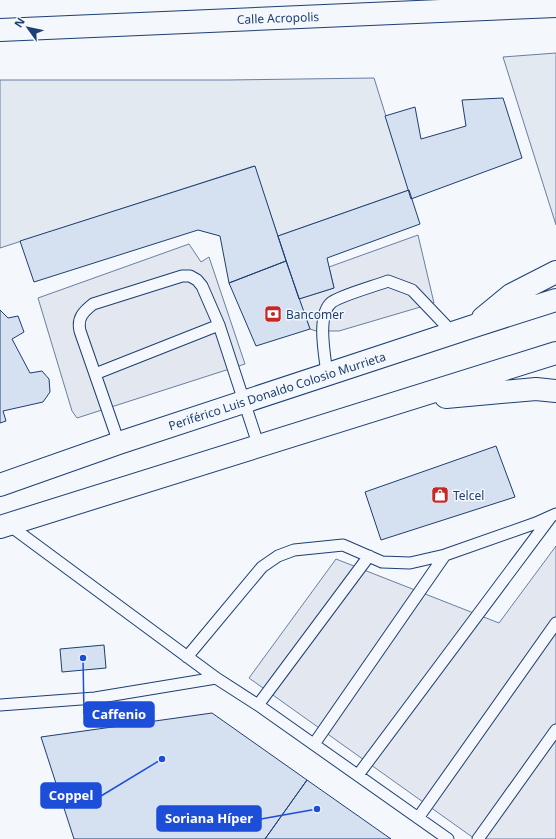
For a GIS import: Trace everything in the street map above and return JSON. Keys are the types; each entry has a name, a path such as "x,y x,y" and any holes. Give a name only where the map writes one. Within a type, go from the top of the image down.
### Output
{"main road":[{"name":"Calle Acropolis","path":"0,30 556,6"},
{"path":"474,326 511,295 556,272"},
{"name":"Periférico Luis Donaldo Colosio Murrieta","path":"0,484 326,374 556,300"},
{"path":"4,526 556,353"},
{"path":"409,400 536,389 556,391"}],"lane":[{"path":"120,443 79,326 79,318 83,311 93,304 182,276 190,276 197,280 202,286 218,326 259,446"},
{"path":"326,374 322,323 326,310 332,302 388,281 412,290 453,333"},
{"path":"95,374 218,326"},
{"path":"188,657 262,567 278,556 294,550 343,545 382,562 394,564 410,563 445,555 553,516"},
{"path":"358,775 553,516"},
{"path":"4,526 216,678 258,705 448,839"},
{"path":"314,744 445,555"},
{"path":"258,705 369,556"},
{"path":"418,818 556,623"},
{"path":"0,705 94,698 216,678"},
{"path":"478,839 556,730"}],"shaded area":[{"path":"556,53 556,225 503,57"},
{"path":"374,78 409,190 278,236 254,166 0,248 0,80 228,80"},
{"path":"418,235 434,303 339,331 316,331 310,329 299,299 334,288 329,267"},
{"path":"189,244 201,262 209,257 245,364 77,418 72,411 38,298"},
{"path":"556,546 556,839 475,839 249,678 336,559 499,623"}],"building":[{"path":"503,98 522,158 411,199 385,116 415,107 421,139 466,126 462,100"},
{"path":"255,166 286,261 229,283 220,236 198,230 34,282 20,241"},
{"path":"409,190 420,224 327,258 334,288 299,299 278,236"},
{"name":"Bancomer","path":"286,261 310,329 256,346 229,283"},
{"path":"0,310 8,318 18,316 24,332 12,339 30,373 42,371 49,379 50,392 43,402 3,411 6,421 0,423"},
{"name":"Telcel","path":"496,446 515,497 381,540 365,492"},
{"path":"104,645 106,668 62,672 60,649"},
{"path":"212,713 307,780 265,839 74,839 41,737"},
{"path":"307,780 391,839 265,839"}],"place":[{"name":"Bancomer","path":"273,314"},
{"name":"Telcel","path":"440,495"},
{"name":"Caffenio","path":"83,658"},
{"name":"Coppel","path":"162,759"},
{"name":"Soriana Híper","path":"317,809"}]}
